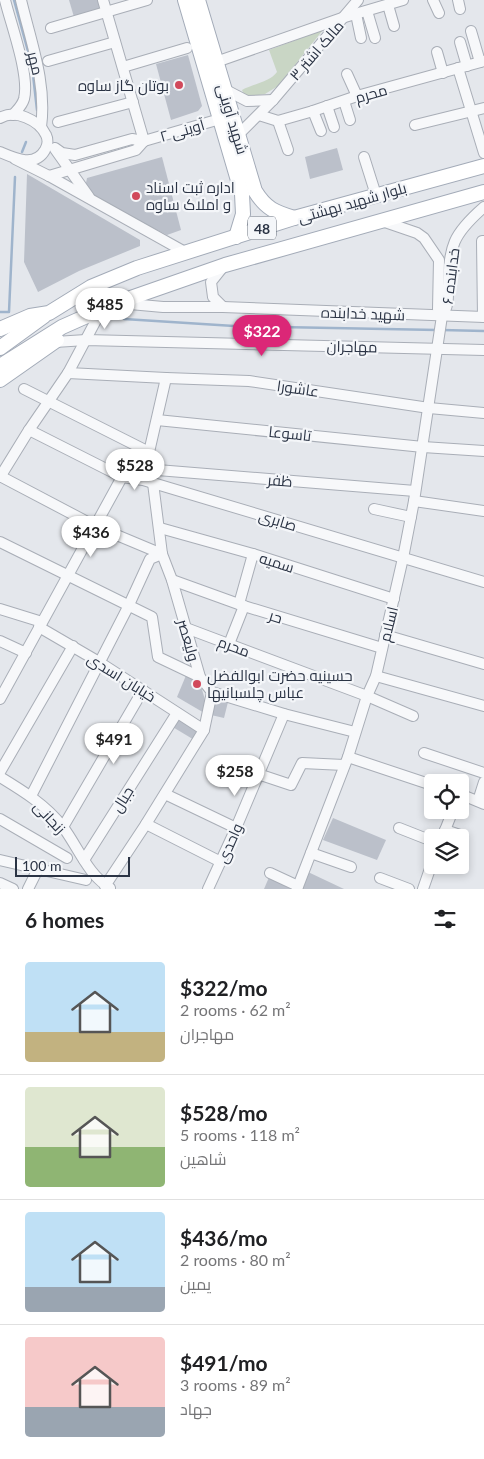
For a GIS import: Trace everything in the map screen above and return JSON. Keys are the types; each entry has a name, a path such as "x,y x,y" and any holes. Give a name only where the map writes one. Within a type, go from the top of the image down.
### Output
{"main road":[{"name":"شهید آوینی","path":"185,0 220,119 249,192 268,208 294,218"},
{"name":"شهید آوینی","path":"198,0 238,136 249,192 236,236"},
{"name":"بلوار شهید بهشتی","path":"0,329 30,316 49,313 91,287 137,268 294,218 480,167"},
{"path":"480,167 470,173 466,181 468,185 480,193"},
{"path":"439,177 449,183 452,188 452,193 444,203"},
{"name":"بلوار شهید بهشتی","path":"0,366 62,327 102,308 225,265 480,193"},
{"name":"بلوار شهید بهشتی","path":"0,380 102,308"},
{"name":"48","path":"3,346 49,313"}],"street":[{"name":"مهر","path":"4,0 22,63 26,88 22,105 4,116"},
{"name":"مهر","path":"15,159 36,159 45,151 48,141 44,132 40,77 21,0"},
{"path":"103,0 144,141"},
{"path":"50,28 147,0"},
{"name":"مالک اشتر ۳","path":"238,136 273,100 358,0"},
{"path":"216,62 345,17 403,0"},
{"path":"433,0 439,14"},
{"path":"388,5 394,26"},
{"path":"367,11 375,38"},
{"path":"356,14 361,38"},
{"path":"471,31 482,62"},
{"path":"48,61 115,42"},
{"path":"460,42 472,111 484,152"},
{"path":"123,67 187,48"},
{"path":"437,52 442,72"},
{"name":"محرم","path":"278,121 357,96 482,62"},
{"path":"347,74 357,96"},
{"path":"224,89 247,102 273,100"},
{"path":"344,101 350,120"},
{"path":"58,122 133,102"},
{"path":"327,106 334,127"},
{"path":"415,126 484,108"},
{"path":"313,111 321,131"},
{"path":"258,115 278,121 288,150"},
{"path":"4,116 33,120 44,132 91,200"},
{"name":"۲ آوینی","path":"144,141 220,119"},
{"path":"55,148 62,153 75,154 132,139 144,141"},
{"path":"49,176 136,150 144,141"},
{"path":"0,152 49,176 185,252"},
{"path":"364,158 376,195"},
{"path":"83,188 84,174 97,163"},
{"name":"خدابنده ۶","path":"382,221 424,238 439,260 438,309 442,316 448,308 449,256 456,238 469,220 484,207"},
{"path":"483,241 483,317"},
{"path":"223,307 213,297 211,282 225,265"},
{"name":"شهید خدابنده","path":"116,303 163,307 223,307 483,317"},
{"path":"102,308 68,373 0,476 95,526 162,554"},
{"name":"اسلام","path":"298,887 346,761 367,696 376,676 404,558 423,447 442,316"},
{"name":"مهاجران","path":"55,342 86,340 484,350"},
{"name":"عاشورا","path":"68,373 249,381 429,408 484,413"},
{"path":"143,480 166,378"},
{"path":"24,389 149,452"},
{"name":"تاسوعا","path":"157,420 423,447 484,451"},
{"name":"صابری","path":"29,430 122,477 154,483 484,582"},
{"name":"ظفر","path":"145,469 415,496 484,511"},
{"path":"0,699 122,477"},
{"name":"ولیعصر","path":"154,483 162,554 172,580 200,677 212,692"},
{"path":"374,509 411,517"},
{"name":"سمیه","path":"160,528 253,554 394,599"},
{"path":"0,542 128,607 152,617 158,658 200,677"},
{"path":"31,796 128,607 150,559 162,554"},
{"path":"229,644 242,605 253,554"},
{"name":"حر","path":"172,580 242,605 382,648"},
{"name":"خیابان اسدی","path":"0,609 40,625 204,730"},
{"name":"محرم","path":"186,628 367,696 413,716"},
{"path":"385,635 484,664"},
{"path":"0,641 26,653"},
{"path":"0,772 73,646"},
{"path":"376,676 484,706"},
{"path":"63,827 144,690"},
{"path":"108,887 204,730 212,692 284,714 355,732"},
{"name":"جبال","path":"84,860 177,712"},
{"name":"واحدی","path":"208,889 284,714"},
{"path":"424,753 484,773"},
{"path":"258,774 291,785 302,763 346,761 424,783"},
{"name":"زنجانی","path":"0,777 31,796 63,827 84,860 88,881 108,887"},
{"path":"469,798 481,803 484,782"},
{"path":"165,794 236,828"},
{"path":"0,819 67,858"},
{"path":"146,824 221,862"},
{"path":"399,828 424,838"},
{"path":"311,853 351,867"},
{"path":"0,860 88,881"},
{"path":"28,889 38,869"},
{"path":"270,873 298,887"},
{"path":"423,889 428,874"},
{"path":"380,878 410,889"},
{"path":"0,883 13,889"}],"green space":[{"path":"323,30 278,86 265,94 245,97 242,90 266,81 277,72 269,50"}],"building":[{"path":"69,0 100,0 102,9 74,17"},
{"name":"بوتان گاز ساوه","path":"188,55 202,106 198,111 171,120 156,64"},
{"path":"337,148 343,170 310,179 305,157"},
{"path":"162,157 181,230 167,235 91,196 85,188 87,178"},
{"path":"27,174 140,240 140,246 79,271 38,292 24,262"},
{"name":"حسینیه حضرت ابوالفضل عباس چلسبانیها","path":"187,673 199,679 207,707 206,714 177,697"},
{"path":"215,699 228,702 224,718 211,715"},
{"path":"178,715 203,731 196,741 171,726"},
{"path":"333,818 386,840 377,860 323,840"},
{"path":"308,872 344,889 300,889"},
{"path":"270,875 293,886 291,889 264,889"}],"waterway":[{"path":"14,0 32,66 37,110"},
{"path":"22,152 26,142"},
{"path":"0,312 9,312 15,177"},
{"path":"124,319 234,326 437,330"},
{"path":"442,330 484,331"}],"place":[{"name":"بوتان گاز ساوه","path":"179,85"},
{"name":"اداره ثبت اسناد و املاک ساوه","path":"136,196"},
{"name":"حسینیه حضرت ابوالفضل عباس چلسبانیها","path":"197,684"}]}
